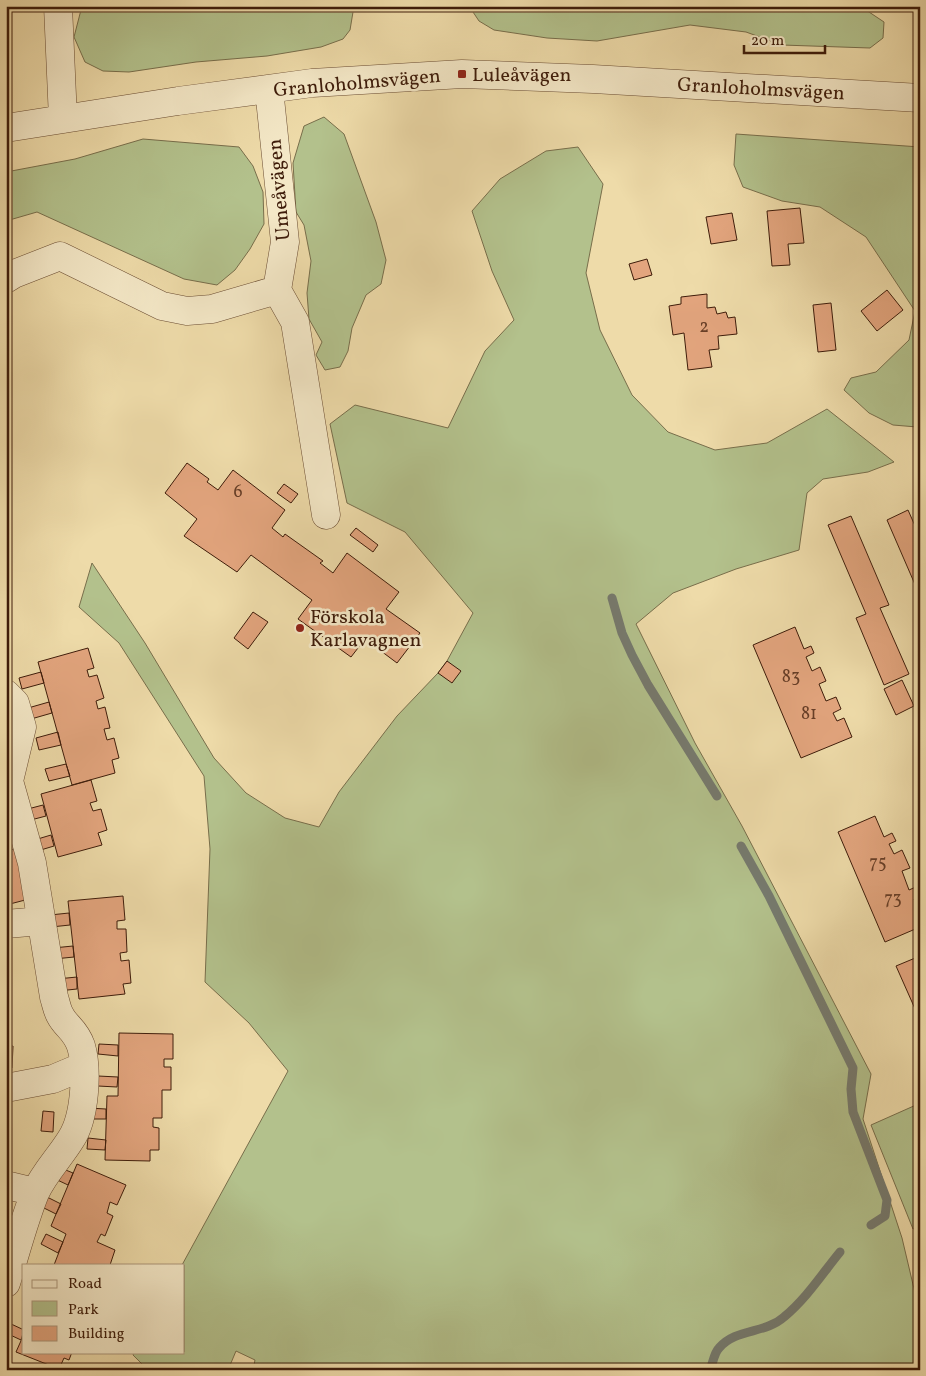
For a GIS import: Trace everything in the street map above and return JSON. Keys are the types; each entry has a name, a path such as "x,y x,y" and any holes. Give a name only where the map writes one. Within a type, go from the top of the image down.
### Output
{"street":[{"path":"58,6 63,119"},
{"name":"Granloholmsvägen","path":"6,128 178,101 312,83 462,74 593,79 920,98"},
{"name":"Umeåvägen","path":"269,89 285,242 277,290"},
{"path":"6,279 60,256 162,306 187,311 212,309 277,290 294,322 326,515"},
{"path":"6,694 15,703 22,727 8,781 32,863 54,997 60,1016 75,1032 81,1047 84,1066 83,1100 79,1120 72,1138 54,1161 35,1192 6,1284"},
{"path":"6,924 41,921"},
{"path":"6,1088 53,1079 84,1066"},
{"path":"6,1185 35,1192"}],"green space":[{"path":"82,6 350,6 353,12 350,30 343,39 321,47 267,56 196,62 129,72 103,71 85,62 74,37"},
{"path":"469,6 814,6 831,11 847,7 863,8 884,22 883,38 870,48 782,45 746,32 690,25 597,41 547,38 494,30 479,21"},
{"path":"324,117 344,134 376,222 386,260 381,284 366,295 352,328 348,351 340,367 325,370 316,355 322,342 309,319 307,293 311,261 304,225 296,212 293,163 304,126"},
{"path":"736,134 920,147 920,424 917,427 893,425 869,413 844,390 851,378 876,372 909,340 915,311 866,237 820,207 782,201 743,187 734,165"},
{"path":"143,139 239,147 253,166 263,192 264,224 235,270 217,285 184,279 37,212 6,221 6,172 75,159"},
{"path":"578,147 603,184 586,273 600,330 632,395 668,432 715,450 767,443 827,409 894,462 868,472 823,479 807,493 799,550 736,569 673,593 636,624 695,743 742,826 871,1074 863,1119 902,1238 920,1314 920,1370 253,1370 255,1360 236,1351 228,1370 148,1370 133,1354 185,1354 185,1264 183,1264 288,1071 249,1023 205,982 210,849 204,776 119,643 79,607 92,563 145,643 214,758 246,793 285,818 319,827 339,792 397,716 447,661 473,613 405,532 347,503 330,424 355,405 448,428 485,351 514,320 492,271 472,211 500,179 546,151"},
{"path":"916,1105 920,1115 920,1226 913,1229 871,1125"}],"building":[{"path":"800,208 804,243 788,244 790,265 772,266 767,211"},
{"path":"732,213 737,240 711,244 706,217"},
{"path":"647,259 652,275 634,280 629,264"},
{"path":"887,290 903,310 877,331 861,311"},
{"path":"707,294 707,308 715,307 717,314 726,312 728,318 735,317 737,334 718,336 719,349 709,350 712,367 688,370 684,333 673,335 669,306 681,304 681,297"},
{"path":"831,303 836,350 818,352 813,305"},
{"path":"187,463 209,479 207,482 218,490 233,470 285,510 272,528 283,537 285,534 323,561 320,563 333,573 347,553 399,592 386,609 420,633 397,663 365,639 351,657 298,619 312,600 251,555 237,572 184,536 197,519 165,493"},
{"path":"284,484 298,494 291,503 277,493"},
{"path":"908,510 920,537 920,596 887,520"},
{"path":"851,516 889,605 880,608 909,674 884,685 856,618 866,614 828,525"},
{"path":"356,528 378,545 373,552 350,535"},
{"path":"253,612 268,622 248,649 234,638"},
{"path":"795,627 804,649 811,646 814,653 806,657 812,671 820,667 826,681 819,684 826,701 836,697 841,709 833,713 837,721 844,718 852,737 801,758 753,645"},
{"path":"88,648 94,668 87,670 89,677 97,675 104,698 96,701 98,709 105,707 110,728 104,729 107,740 114,738 119,758 112,760 115,773 72,785 38,662"},
{"path":"447,661 461,671 452,683 438,673"},
{"path":"41,672 44,683 22,689 19,678"},
{"path":"902,680 914,706 896,715 884,689"},
{"path":"49,702 52,713 31,719 28,708"},
{"path":"58,732 61,745 39,750 36,738"},
{"path":"66,764 70,776 49,781 45,769"},
{"path":"91,780 97,801 90,803 93,811 101,809 107,830 98,833 102,845 58,857 41,794"},
{"path":"43,805 46,816 27,821 24,810"},
{"path":"875,816 884,837 892,833 896,841 889,844 894,854 902,850 910,868 902,871 909,890 918,886 920,889 920,897 914,899 918,910 920,909 920,927 885,942 838,832"},
{"path":"51,835 54,846 34,852 31,841"},
{"path":"14,849 29,899 6,905 6,851"},
{"path":"123,896 125,920 117,921 117,929 126,929 127,952 120,953 121,961 129,960 131,983 123,984 125,994 79,999 68,901"},
{"path":"69,913 70,925 51,927 50,915"},
{"path":"73,946 74,957 54,959 53,948"},
{"path":"920,956 920,1020 896,966"},
{"path":"77,977 77,989 58,991 57,979"},
{"path":"119,1033 173,1034 173,1059 164,1059 164,1067 171,1067 171,1090 162,1090 162,1118 153,1118 153,1127 159,1128 159,1150 150,1150 150,1161 105,1160 107,1096 118,1096"},
{"path":"99,1044 118,1045 118,1056 98,1054"},
{"path":"6,1046 13,1046 12,1068 6,1068"},
{"path":"98,1076 118,1077 117,1087 98,1086"},
{"path":"88,1108 106,1109 106,1119 88,1119"},
{"path":"43,1111 54,1112 53,1132 41,1131"},
{"path":"88,1138 106,1140 105,1150 87,1149"},
{"path":"77,1164 126,1185 117,1205 110,1202 107,1213 113,1216 105,1236 101,1234 97,1242 115,1250 110,1264 54,1264 66,1234 51,1226"},
{"path":"56,1166 73,1173 68,1185 51,1177"},
{"path":"45,1196 61,1204 56,1214 40,1206"},
{"path":"46,1234 63,1242 58,1253 41,1244"},
{"path":"9,1323 22,1329 21,1340 6,1333"},
{"path":"22,1338 22,1354 71,1354 69,1360 64,1358 59,1369 16,1352"}],"waterway":[{"path":"612,598 622,633 632,655 648,685 717,796"},
{"path":"741,846 769,896 853,1068 851,1089 853,1112 887,1200 885,1216 871,1225"},
{"path":"710,1370 716,1353 726,1342 734,1337 768,1326 792,1310 840,1252"}],"place":[{"name":"Luleåvägen","path":"462,74"},
{"name":"Förskola Karlavagnen","path":"300,628"}]}
